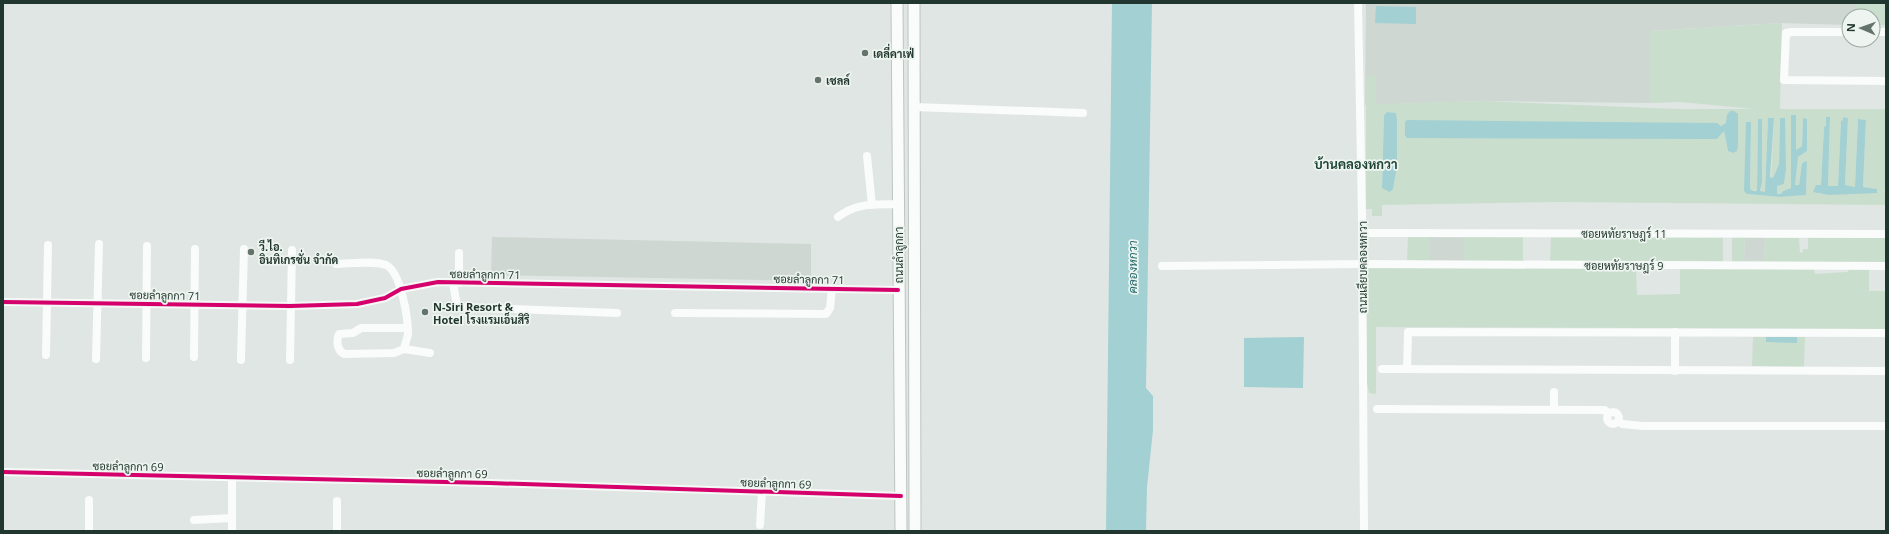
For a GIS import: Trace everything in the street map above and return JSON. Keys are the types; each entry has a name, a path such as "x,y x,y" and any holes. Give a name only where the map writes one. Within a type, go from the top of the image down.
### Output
{"main road":[{"name":"ถนนลำลูกกา","path":"896,3 901,531"},
{"name":"ถนนลำลูกกา","path":"914,3 915,531"}],"street":[{"name":"ถนนเลียบคลองหกวา","path":"1358,3 1362,233 1364,531"},
{"path":"1841,32 1786,33 1784,80 1886,81"},
{"path":"914,107 1083,113"},
{"path":"867,156 872,205"},
{"path":"838,217 851,208 872,205 898,204"},
{"name":"ซอยหทัยราษฎร์ 11","path":"1362,233 1886,234"},
{"path":"96,359 100,244"},
{"path":"46,355 48,245"},
{"path":"146,358 147,246"},
{"path":"194,357 195,249"},
{"path":"241,360 244,249"},
{"path":"290,360 292,250"},
{"path":"459,254 455,302 457,306 461,308 617,313"},
{"path":"336,264 385,264 393,269 401,289 408,334 404,349"},
{"name":"ซอยหทัยราษฎร์ 9","path":"1162,266 1362,264 1886,266"},
{"name":"ซอยลำลูกกา 71","path":"3,302 290,306 357,304 385,298 401,289 438,282 898,290"},
{"path":"675,313 826,314 830,308 832,288"},
{"path":"407,328 361,328 353,333 338,335 338,349 344,354 394,353 404,349 430,354"},
{"path":"1407,369 1408,332 1886,333"},
{"path":"1675,371 1676,332"},
{"path":"1382,369 1886,371"},
{"path":"1554,392 1554,409"},
{"path":"1377,409 1605,410 1608,414 1612,412 1616,413 1619,417 1618,421 1622,424 1643,426 1886,426"},
{"name":"ซอยลำลูกกา 69","path":"3,472 901,496"},
{"path":"232,477 232,531"},
{"path":"760,525 762,492"},
{"path":"88,500 88,531"},
{"path":"337,501 337,531"},
{"path":"194,520 232,518"}],"shaded area":[{"path":"1366,3 1856,3 1856,8 1841,8 1841,25 1782,23 1649,31 1649,103 1484,101 1365,105"},
{"path":"492,237 811,244 811,281 491,275"},
{"path":"1430,237 1464,237 1464,261 1430,261"},
{"path":"1745,237 1765,238 1764,261 1744,260"}],"green space":[{"path":"1856,3 1886,3 1886,25 1881,25 1881,8 1856,8"},
{"path":"1782,23 1780,109 1886,109 1886,188 1884,192 1886,194 1886,205 1558,202 1382,205 1382,216 1372,216 1372,209 1366,209 1366,78 1372,74 1376,76 1376,104 1484,101 1678,109 1754,109 1680,102 1649,103 1649,31","holes":["1387,112 1396,113 1397,120 1397,167 1393,189 1382,188 1384,115","1796,115 1796,150 1802,146 1803,118 1804,152 1798,158 1795,172 1795,186 1799,185 1802,163 1807,161 1806,195 1780,197 1747,194 1746,122 1751,122 1750,189 1757,191 1758,120 1762,119 1762,182 1760,192 1765,192 1768,118 1774,118 1771,178 1773,178 1779,164 1780,118 1786,170 1784,184 1777,186 1777,194 1781,194 1783,191 1791,188 1791,150","1843,117 1848,118 1845,186 1855,187 1858,119 1866,120 1863,187 1877,189 1820,194 1814,189 1821,185 1824,127 1826,127 1830,118 1828,186 1838,186 1841,121 1843,121","1726,123 1733,153 1728,151 1724,131 1717,139 1719,125 1723,126"]},
{"path":"1523,236 1523,262 1464,261 1464,237"},
{"path":"1408,237 1430,237 1430,261 1407,261"},
{"path":"1551,237 1723,237 1723,262 1550,262"},
{"path":"1732,237 1745,237 1744,260 1764,261 1765,238 1799,238 1800,253 1803,252 1803,249 1808,249 1808,238 1886,238 1886,263 1732,262"},
{"path":"1368,268 1636,268 1637,295 1680,294 1680,269 1814,269 1815,274 1847,272 1850,269 1869,269 1869,291 1886,291 1886,329 1376,327 1376,394 1369,393 1366,378 1366,271"},
{"path":"1753,337 1766,337 1766,342 1797,342 1797,337 1805,337 1804,368 1752,366"}],"water":[{"name":"คลองหกวา","path":"1112,3 1152,3 1146,388 1153,396 1153,430 1147,487 1146,531 1106,531"},
{"path":"1376,6 1416,7 1416,24 1375,23"},
{"path":"1730,111 1734,111 1738,114 1738,146 1737,151 1733,153 1728,151 1724,131 1717,139 1407,138 1405,135 1405,122 1407,120 1717,123 1721,126 1726,123 1727,115"},
{"path":"1387,112 1396,113 1397,120 1397,167 1393,189 1390,192 1382,188 1384,115"},
{"path":"1791,115 1796,115 1796,150 1802,146 1803,118 1807,119 1807,151 1798,157 1795,185 1799,185 1802,163 1807,161 1806,195 1780,197 1747,194 1744,191 1746,122 1751,122 1750,189 1757,191 1758,119 1762,119 1762,182 1760,191 1765,192 1768,118 1774,118 1770,177 1773,178 1779,164 1780,118 1785,118 1786,170 1784,184 1777,186 1777,194 1781,194 1783,191 1791,188"},
{"path":"1826,117 1830,117 1828,186 1838,186 1841,120 1843,121 1843,117 1848,118 1845,185 1855,187 1858,119 1866,120 1863,187 1877,189 1877,193 1829,195 1813,192 1816,185 1821,185 1824,127 1826,126"},
{"path":"1304,337 1303,388 1244,387 1244,338"},
{"path":"1766,337 1797,337 1797,343 1766,342"}],"cycle path":[{"path":"3,302 290,306 357,304 385,298 401,289 438,282 898,290"},
{"path":"3,472 490,483 901,496"}],"place":[{"name":"เดลี่คาเฟ่","path":"865,53"},
{"name":"เชลล์","path":"818,80"},
{"name":"วี.ไอ. อินทิเกรชั่น จำกัด","path":"251,252"},
{"name":"N-Siri Resort & Hotel โรงแรมเอ็นสิริ","path":"425,312"}],"district":[{"name":"บ้านคลองหกวา","path":"1356,164"}]}
